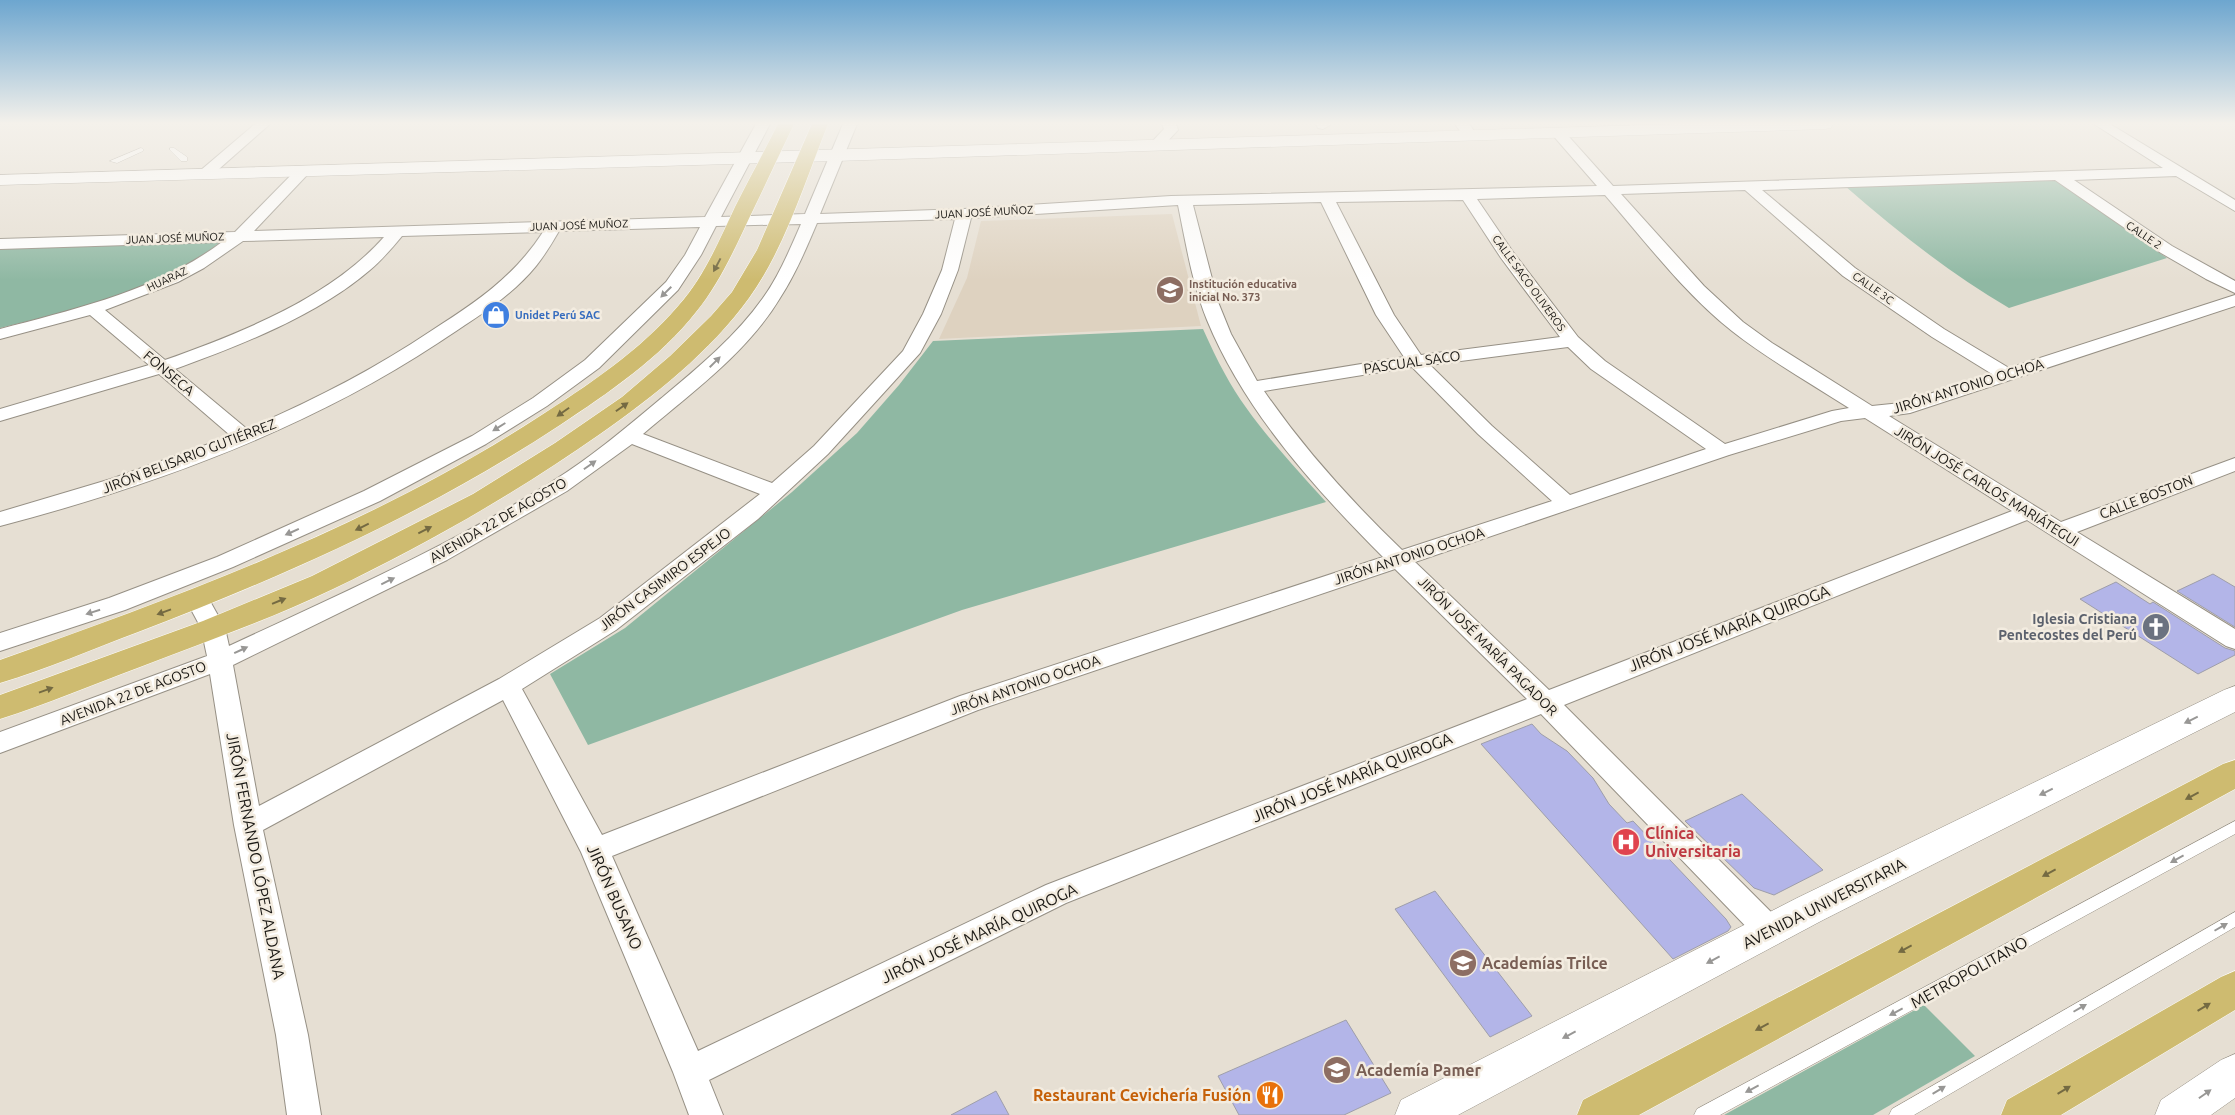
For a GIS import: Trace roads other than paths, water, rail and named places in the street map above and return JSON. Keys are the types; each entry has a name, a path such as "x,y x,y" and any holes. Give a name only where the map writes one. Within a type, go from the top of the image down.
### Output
{"main road":[{"path":"0,180 136,176"},
{"path":"0,672 198,600 327,544 405,506 481,465 549,422 610,379 678,320 714,272 761,176"},
{"name":"AVENIDA 22 DE AGOSTO","path":"0,707 213,628 322,583 482,500 564,448 623,407 678,361 719,321 740,296 756,272 798,176"},
{"name":"AVENIDA UNIVERSITARIA","path":"1416,1115 1769,930 2235,698"},
{"path":"1598,1115 2235,773"},
{"path":"2022,1115 2235,989"},
{"path":"2176,1115 2235,1074"}],"street":[{"name":"HUARAZ","path":"0,334 93,309 157,284 188,269 224,248 240,236 297,176"},
{"path":"0,642 116,604 225,562 372,496 480,440 540,402 592,364 672,286 693,255 735,176"},
{"name":"AVENIDA 22 DE AGOSTO","path":"0,743 220,661 439,555 560,486 629,436 708,369 748,329 772,298 786,275 827,176"},
{"name":"JIRÓN JOSÉ CARLOS MARIÁTEGUI","path":"1596,176 1698,290 1730,320 1766,346 1870,413 2235,640"},
{"name":"JUAN JOSÉ MUÑOZ","path":"0,244 964,214 1185,201 1467,195 2028,176"},
{"name":"CALLE 2","path":"2059,176 2171,253 2208,275 2235,288"},
{"path":"2185,176 2235,206"},
{"name":"CALLE 3C","path":"1749,186 1849,272 1938,333 2008,375"},
{"name":"CALLE SACO OLIVEROS","path":"1467,195 1507,255 1572,341 1598,365 1722,451"},
{"path":"1326,198 1385,314 1416,360 1485,430 1568,504"},
{"name":"JIRÓN JOSÉ MARÍA PAGADOR","path":"1185,201 1206,296 1222,335 1252,387 1282,429 1328,486 1544,701 1769,930"},
{"name":"JIRÓN CASIMIRO ESPEJO","path":"248,825 508,686 608,624 684,568 775,492 821,450 911,353 932,314 950,270 964,214"},
{"name":"JIRÓN BELISARIO GUTIÉRREZ","path":"0,520 84,495 245,437 332,397 383,370 431,341 469,314 530,263 555,226"},
{"path":"0,415 84,392 226,344 292,312 329,291 364,267 398,231"},
{"name":"JIRÓN ANTONIO OCHOA","path":"595,850 969,702 1568,504 1722,451 1839,415 1903,409 2235,300"},
{"name":"FONSECA","path":"93,309 245,437"},
{"name":"PASCUAL SACO","path":"1252,387 1416,360 1572,341"},
{"path":"629,436 775,492"},
{"name":"CALLE BOSTON","path":"2058,531 2235,464"},
{"name":"JIRÓN JOSÉ MARÍA QUIROGA","path":"690,1072 1056,894 2028,512"},
{"name":"JIRÓN FERNANDO LÓPEZ ALDANA","path":"198,600 213,628 220,661 248,825 292,1035 304,1115"},
{"name":"JIRÓN BUSANO","path":"508,686 595,850 690,1072 706,1115"}],"lane":[{"name":"METROPOLITANO","path":"1703,1115 2235,827"},
{"path":"1898,1115 2235,919"}],"place":[{"name":"Institución educativa inicial No. 373","path":"1170,290"},
{"name":"Unidet Perú SAC","path":"496,315"},
{"name":"Iglesia Cristiana Pentecostes del Perú","path":"2156,627"},
{"name":"Clínica Universitaria","path":"1626,842"},
{"name":"Academías Trilce","path":"1463,963"},
{"name":"Academía Pamer","path":"1337,1070"},
{"name":"Restaurant Cevichería Fusión","path":"1270,1095"}]}
